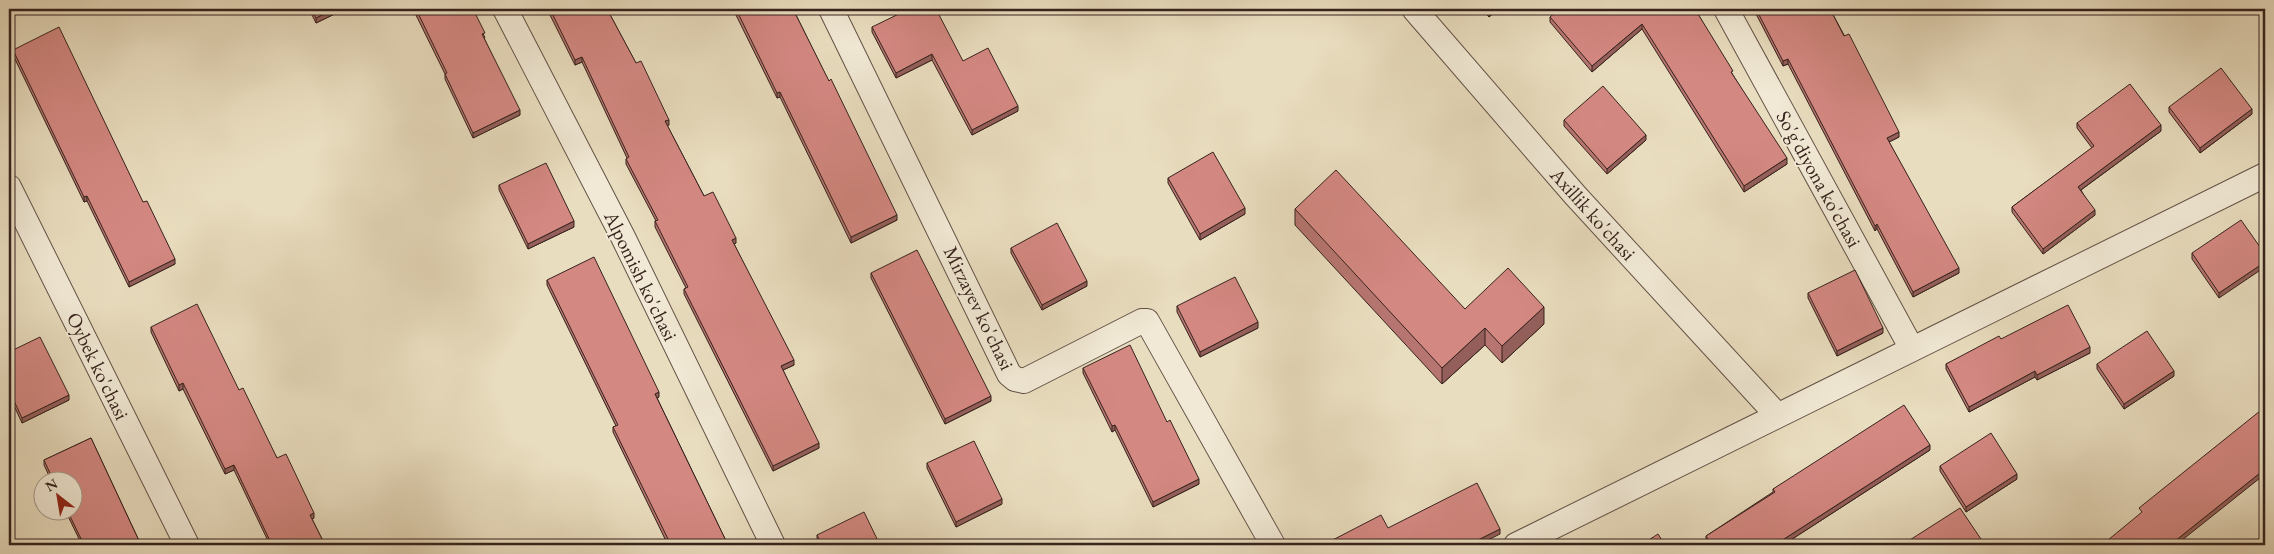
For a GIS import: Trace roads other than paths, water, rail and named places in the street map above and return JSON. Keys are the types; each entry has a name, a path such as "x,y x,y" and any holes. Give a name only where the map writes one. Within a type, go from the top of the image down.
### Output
{"street":[{"name":"Alpomish ko'chasi","path":"505,9 627,246 773,545"},
{"name":"Mirzayev ko'chasi","path":"831,9 1009,374 1015,379 1024,381 1142,321 1147,321 1272,545"},
{"name":"Axillik ko'chasi","path":"1414,9 1575,195 1777,415"},
{"name":"So'g'diyona ko'chasi","path":"1726,9 1912,348"},
{"path":"1516,545 2265,175"},
{"name":"Oybek ko'chasi","path":"9,187 187,545"}]}
